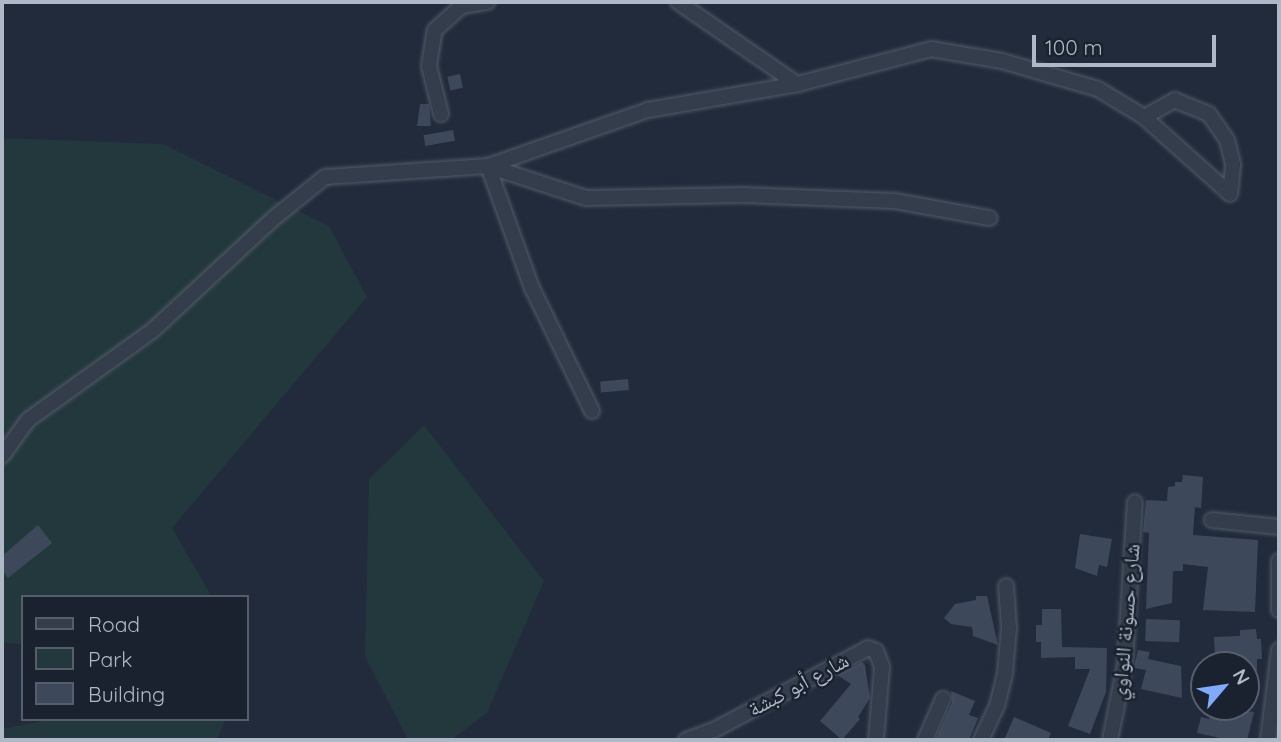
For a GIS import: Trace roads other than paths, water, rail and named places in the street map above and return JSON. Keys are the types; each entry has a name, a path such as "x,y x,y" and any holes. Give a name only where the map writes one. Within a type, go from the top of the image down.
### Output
{"street":[{"path":"441,114 429,66 435,30 462,6 488,2"},
{"path":"678,2 797,84"},
{"path":"2,456 28,421 152,331 275,218 325,177 488,166 648,110 797,84 931,49 1002,61 1098,89 1144,117 1230,194 1233,164 1227,140 1209,114 1175,100 1144,117"},
{"path":"488,166 586,198 743,195 895,201 989,218"},
{"path":"488,166 532,288 592,411"},
{"name":"شارع حسونة النواوي","path":"1110,740 1125,664 1135,502"},
{"path":"1212,520 1279,527"},
{"path":"1279,561 1279,610"},
{"path":"981,740 997,706 1005,673 1009,627 1006,586"},
{"name":"شارع أبو كبشة","path":"686,740 717,735 856,653 873,648 880,657 882,667 876,740"},
{"path":"1268,740 1279,650"},
{"path":"925,740 943,699"}]}
